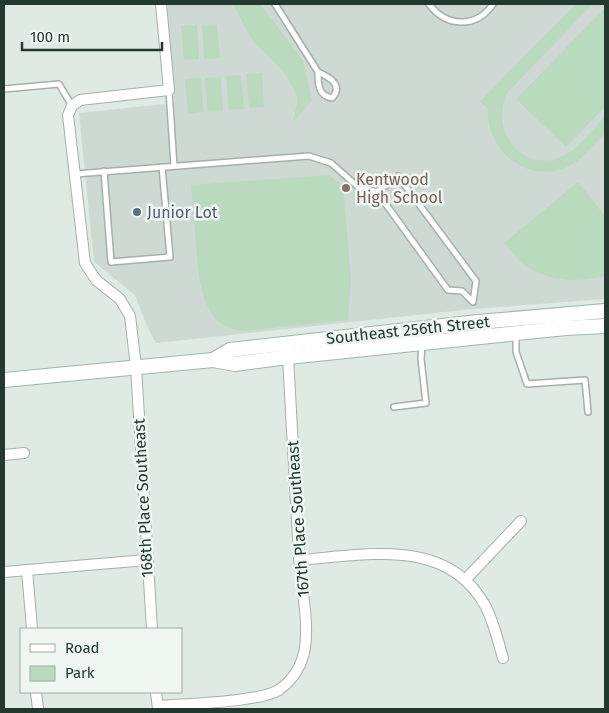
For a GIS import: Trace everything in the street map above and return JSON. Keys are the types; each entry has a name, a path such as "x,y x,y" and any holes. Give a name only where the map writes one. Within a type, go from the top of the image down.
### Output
{"main road":[{"name":"Southeast 256th Street","path":"213,360 230,350 530,317 605,311"},
{"path":"516,333 519,327 530,317"},
{"name":"Southeast 256th Street","path":"4,380 213,360 235,364 516,333 605,326"}],"street":[{"path":"72,106 80,100 169,90 161,4"},
{"name":"168th Place Southeast","path":"72,106 68,115 85,263 96,280 120,299 130,316 136,367 152,628"},
{"name":"167th Place Southeast","path":"158,708 262,697 279,690 301,666 305,648 306,624 300,560 288,357"},
{"path":"4,455 24,453"},
{"path":"466,579 521,521"},
{"path":"300,560 381,554 418,557 443,564 466,579 486,607 503,658"},
{"path":"4,572 147,560"},
{"path":"27,570 32,628"},
{"path":"36,693 38,709"},
{"path":"156,693 158,708"}],"lane":[{"path":"275,4 318,72 322,93 326,97 332,98 336,94 337,88 335,83 332,78 318,72"},
{"path":"429,4 439,15 450,21 465,22 478,18 488,11 493,4"},
{"path":"4,88 59,84 72,106"},
{"path":"169,90 174,166"},
{"path":"74,174 309,156 331,163 358,187 377,192 448,290 462,291 473,302 476,281 398,176 377,192"},
{"path":"104,172 111,262 170,257 162,167"},
{"path":"394,406 426,403 421,359 422,343 431,331 438,327"},
{"path":"516,333 516,352 527,384 585,380 588,412"}],"shaded area":[{"name":"Kentwood High School","path":"167,4 605,4 605,299 472,309 156,343 135,295 94,262 79,113 175,103"}],"green space":[{"path":"233,4 260,4 303,60 312,101 293,122 298,98 284,72 253,42"},
{"path":"576,4 593,4 508,92 503,106 502,121 506,134 513,145 522,154 534,159 548,160 568,153 605,116 605,133 582,157 571,165 550,171 536,171 523,167 511,160 501,150 489,124 488,109 480,101"},
{"path":"605,8 605,107 566,147 516,99"},
{"path":"217,24 220,58 204,59 202,25"},
{"path":"197,25 199,59 184,60 181,26"},
{"path":"262,73 264,107 249,108 246,74"},
{"path":"241,75 244,109 229,110 226,76"},
{"path":"221,77 223,111 208,112 205,78"},
{"path":"201,78 203,112 188,114 185,79"},
{"path":"329,175 343,186 351,279 348,320 245,331 230,328 218,321 204,299 198,270 191,185"},
{"path":"578,182 605,216 605,276 582,280 549,277 519,261 504,243"}],"place":[{"name":"Kentwood High School","path":"346,188"},
{"name":"Junior Lot","path":"137,212"}]}
